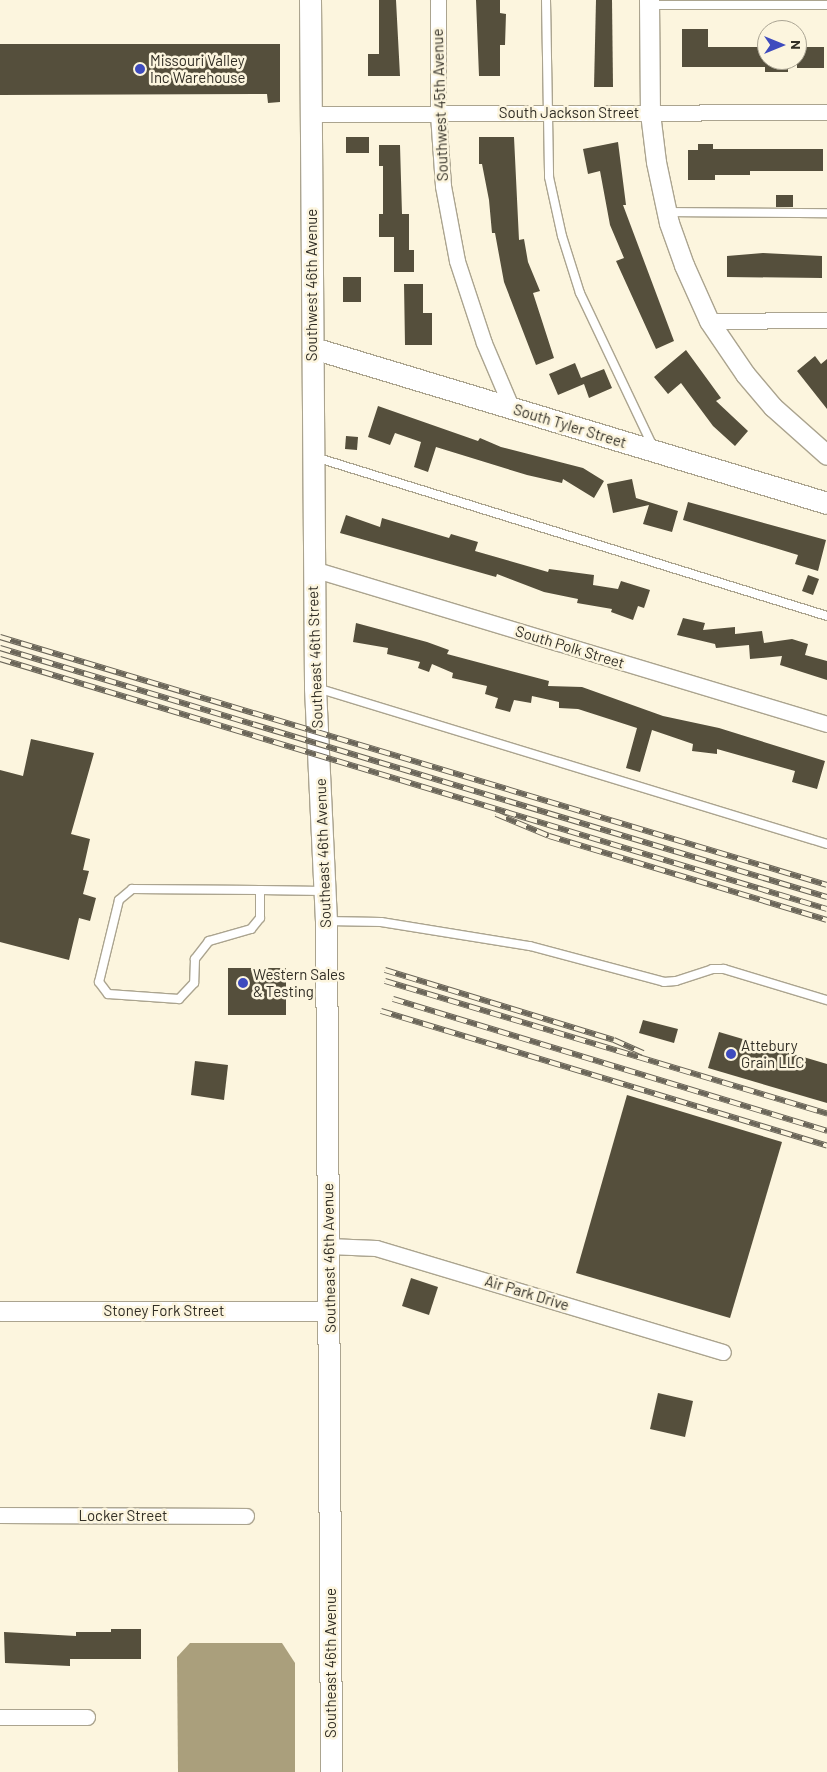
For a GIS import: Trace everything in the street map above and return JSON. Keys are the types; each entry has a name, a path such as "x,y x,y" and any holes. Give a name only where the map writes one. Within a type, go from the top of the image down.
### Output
{"main road":[{"name":"Southwest 46th Avenue","path":"310,0 313,569"},
{"name":"South Tyler Street","path":"313,348 827,504"},
{"name":"Southeast 46th Street","path":"313,569 318,744"},
{"name":"Southeast 46th Avenue","path":"318,744 326,921 331,1772"}],"street":[{"name":"Southwest 45th Avenue","path":"438,0 438,114 443,186 457,261 484,343 512,409"},
{"path":"649,2 650,113 656,162 667,212 684,265 709,321 745,374 773,407 827,456"},
{"name":"South Jackson Street","path":"311,114 827,112"},
{"path":"709,321 827,320"},
{"name":"South Polk Street","path":"313,569 827,724"},
{"name":"Air Park Drive","path":"328,1246 376,1248 724,1352"},
{"name":"Stoney Fork Street","path":"0,1311 329,1311"},
{"name":"Locker Street","path":"0,1515 246,1516"},
{"path":"0,1718 87,1717"}],"lane":[{"path":"546,0 549,177 562,236 580,293 655,452"},
{"path":"649,2 827,5"},
{"path":"667,212 827,213"},
{"path":"313,457 827,616"},
{"path":"315,688 827,844"},
{"path":"260,890 260,918 252,929 209,940 195,959 194,983 179,999 108,994 99,982 119,900 132,889 260,890 325,891"},
{"path":"326,921 381,922 530,946 664,982 676,981 712,969 724,969 827,1000"}],"shaded area":[{"path":"190,1643 282,1643 295,1663 295,1772 178,1772 177,1657"}],"building":[{"path":"379,0 396,0 400,76 368,76 368,54 379,54"},
{"path":"476,0 500,0 500,13 506,14 505,45 500,45 500,76 479,76"},
{"path":"596,0 612,0 613,87 594,87"},
{"path":"682,29 708,29 708,47 757,47 757,67 682,67"},
{"name":"Missouri Valley Inc Warehouse","path":"0,44 280,44 280,102 268,103 267,94 0,95"},
{"path":"807,47 824,47 824,68 807,68"},
{"path":"765,70 788,70 788,72 765,72"},
{"path":"346,137 369,137 369,153 346,153"},
{"path":"479,137 514,137 519,240 524,239 528,262 540,291 533,293 554,358 536,365 504,282 495,233 492,233 489,200 482,164 479,164"},
{"path":"618,142 626,205 623,205 674,341 656,349 616,261 624,258 610,225 600,171 588,174 583,149"},
{"path":"698,144 713,144 713,149 823,149 823,171 750,171 750,175 715,175 715,180 688,180 688,150 698,150"},
{"path":"379,145 400,145 402,214 409,214 409,250 414,250 414,272 394,272 394,237 379,237 379,214 383,214 383,166 379,166"},
{"path":"776,195 793,195 793,207 776,207"},
{"path":"763,253 822,256 822,278 727,277 727,256"},
{"path":"343,277 361,277 361,302 343,302"},
{"path":"404,284 423,284 423,313 432,313 432,345 405,345"},
{"path":"686,350 721,398 716,401 748,431 735,446 713,426 681,383 668,394 654,377"},
{"path":"815,356 821,364 827,359 827,409 797,371"},
{"path":"575,363 581,378 604,369 612,388 589,398 584,384 558,395 549,374"},
{"path":"378,406 478,441 480,438 501,447 583,468 604,481 594,498 563,479 562,483 527,475 436,447 428,472 414,467 421,442 395,433 390,445 368,437"},
{"path":"346,436 358,437 357,450 345,449"},
{"path":"632,479 636,498 678,511 672,532 643,524 649,505 613,513 607,484"},
{"path":"688,502 826,540 818,571 795,564 798,555 683,520"},
{"path":"346,515 380,527 382,518 449,538 451,534 478,542 475,551 548,572 549,569 594,575 593,585 618,589 621,581 650,590 644,608 638,606 633,620 611,612 612,609 577,603 578,599 544,592 497,574 496,577 340,533"},
{"path":"808,575 819,579 813,595 802,591"},
{"path":"683,618 705,623 703,630 735,627 735,634 762,631 764,643 792,639 808,644 805,655 827,661 827,680 780,665 782,656 750,659 749,645 716,648 715,644 677,635"},
{"path":"356,623 427,642 449,650 447,654 549,681 548,686 582,687 663,716 719,728 825,761 817,789 792,782 795,771 717,749 717,754 692,751 693,744 652,730 640,772 626,768 637,728 578,709 559,708 559,702 532,696 531,703 514,700 510,712 495,708 498,698 485,694 487,686 452,678 453,673 432,664 429,672 418,668 420,662 387,654 388,648 353,642"},
{"path":"31,739 94,753 71,834 90,839 83,870 89,871 83,894 96,898 90,921 79,918 69,960 0,942 0,770 23,776"},
{"path":"228,968 286,968 286,1015 228,1015"},
{"path":"643,1020 678,1029 674,1043 639,1033"},
{"path":"719,1032 827,1064 827,1103 708,1068"},
{"path":"195,1061 228,1065 224,1100 191,1095"},
{"path":"627,1095 782,1142 730,1318 576,1273"},
{"path":"411,1278 438,1287 429,1315 402,1306"},
{"path":"658,1393 693,1401 685,1437 650,1429"},
{"path":"111,1629 141,1629 141,1659 70,1659 70,1666 5,1663 4,1632 76,1636 76,1632 111,1632"}],"railway":[{"path":"0,637 827,885"},
{"path":"0,648 827,897"},
{"path":"0,659 827,909"},
{"path":"496,814 549,836 827,920"},
{"path":"385,970 614,1040 643,1053"},
{"path":"385,981 827,1114"},
{"path":"393,999 827,1131"},
{"path":"381,1011 827,1146"}],"place":[{"name":"Missouri Valley Inc Warehouse","path":"140,69"},
{"name":"Western Sales & Testing","path":"243,983"},
{"name":"Attebury Grain LLC","path":"731,1054"}]}
